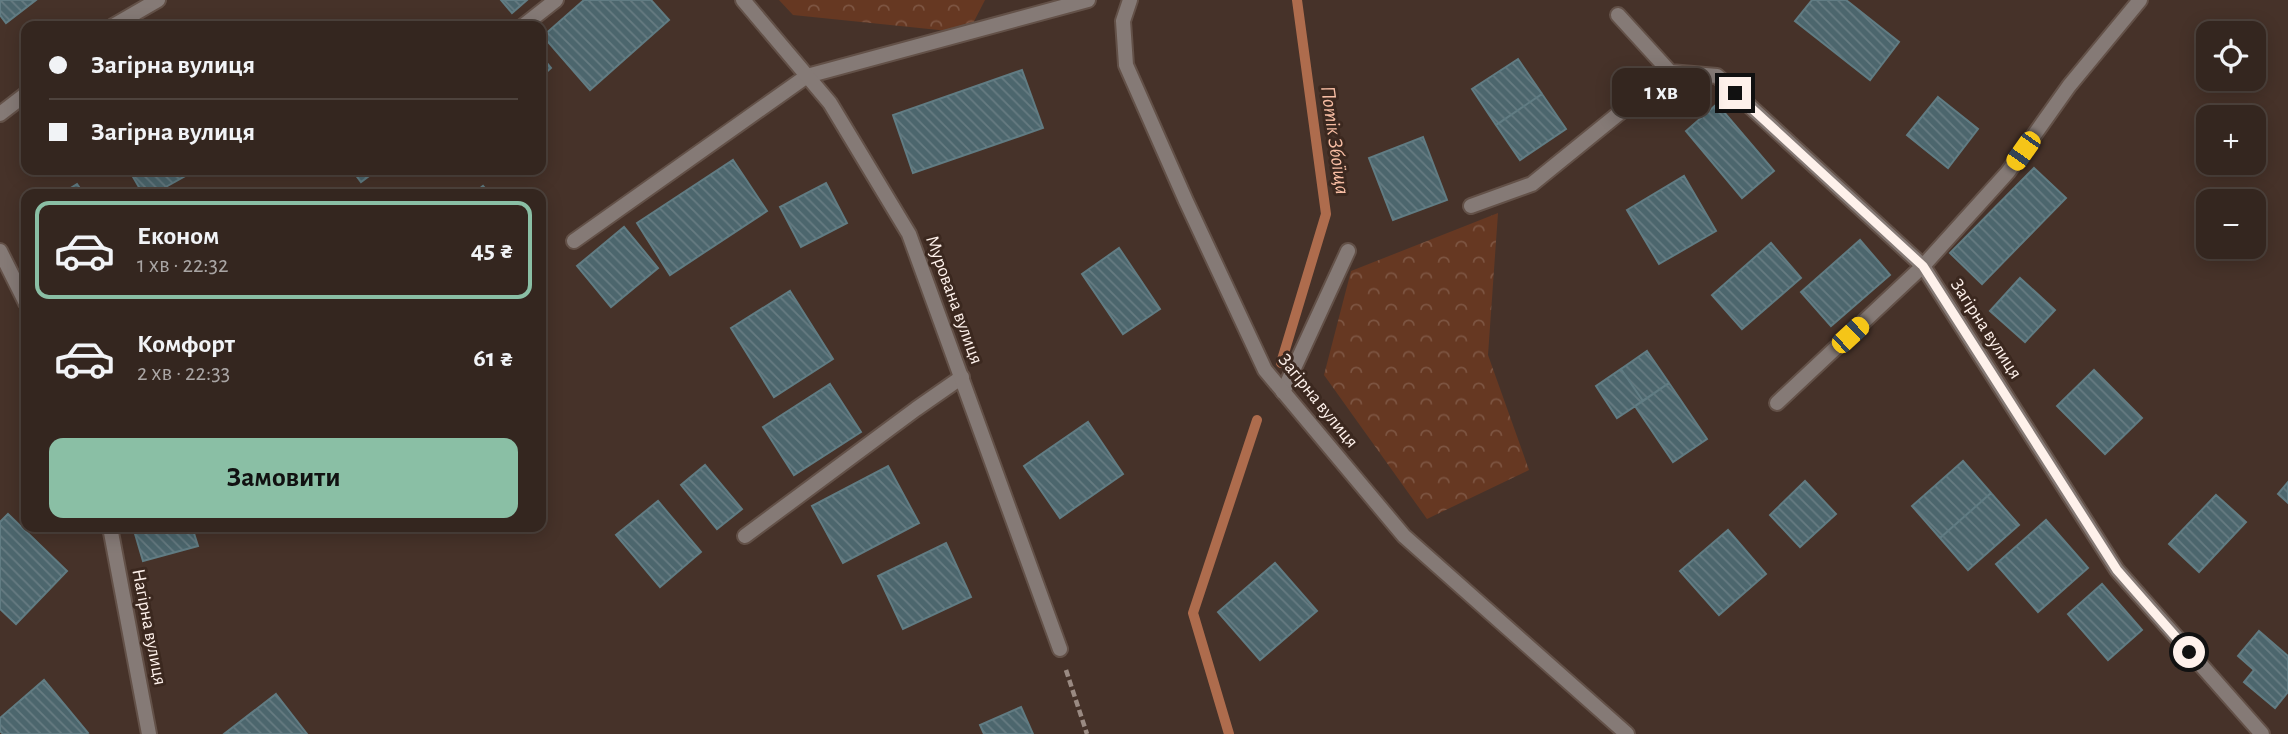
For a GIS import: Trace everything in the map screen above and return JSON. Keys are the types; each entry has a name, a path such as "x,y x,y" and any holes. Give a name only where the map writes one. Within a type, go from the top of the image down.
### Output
{"street":[{"path":"122,21 159,0"},
{"path":"529,21 556,0"},
{"name":"Мурована вулиця","path":"743,0 830,103 909,234 1060,649"},
{"path":"574,241 807,76 1088,0"},
{"name":"Загірна вулиця","path":"1130,0 1123,21 1126,65 1265,370 1404,536 1628,734"},
{"path":"1777,403 1923,266 2008,172 2069,86 2140,0"},
{"path":"1471,206 1532,184 1670,72 1618,15"},
{"name":"Загірна вулиця","path":"1670,72 1717,76 1923,266 2117,570 2262,734"},
{"path":"0,114 21,98"},
{"path":"0,251 21,293"},
{"path":"1283,392 1348,251"},
{"path":"745,536 962,377"},
{"name":"Нагірна вулиця","path":"111,532 149,734"}],"path":[{"path":"1060,649 1087,734"}],"green space":[{"path":"779,0 985,0 968,33 793,15"},
{"path":"1498,213 1488,355 1529,470 1427,519 1324,375 1351,271"}],"building":[{"path":"0,0 36,0 6,23 0,15"},
{"path":"501,0 527,0 512,13"},
{"path":"584,0 651,0 669,20 590,90 546,39 546,33"},
{"path":"1812,0 1846,0 1899,42 1870,80 1795,21"},
{"path":"1518,59 1542,94 1496,125 1472,89"},
{"path":"1022,70 1043,128 913,173 893,115"},
{"path":"1542,94 1566,129 1520,160 1496,125"},
{"path":"1938,97 1978,129 1948,168 1907,135"},
{"path":"1717,104 1774,171 1742,198 1686,131"},
{"path":"1423,137 1447,200 1393,220 1369,158"},
{"path":"733,160 767,211 670,275 637,223"},
{"path":"2034,168 2066,198 1982,284 1950,253"},
{"path":"132,175 187,175 162,189 140,189"},
{"path":"356,175 370,175 361,182"},
{"path":"1684,176 1716,231 1659,264 1627,210"},
{"path":"826,183 847,223 801,247 780,207"},
{"path":"624,227 658,268 611,307 577,266"},
{"path":"1860,240 1890,275 1831,326 1801,292"},
{"path":"1771,243 1801,278 1742,329 1712,295"},
{"path":"1119,248 1160,309 1123,334 1082,274"},
{"path":"2020,278 2055,310 2025,342 1990,311"},
{"path":"790,291 833,359 774,397 731,328"},
{"path":"1647,351 1669,383 1643,401 1621,369"},
{"path":"1621,369 1643,401 1617,418 1596,386"},
{"path":"2094,370 2142,418 2105,454 2057,406"},
{"path":"1669,383 1707,439 1673,462 1635,406"},
{"path":"830,384 861,432 794,475 763,427"},
{"path":"1088,422 1123,474 1060,518 1024,466"},
{"path":"1963,461 1991,493 1940,538 1912,506"},
{"path":"705,465 742,509 717,529 681,485"},
{"path":"888,466 919,523 843,563 812,506"},
{"path":"1805,481 1836,514 1800,547 1770,515"},
{"path":"2288,482 2288,503 2278,494"},
{"path":"1991,493 2019,525 1968,570 1940,538"},
{"path":"2216,495 2246,522 2199,572 2169,544"},
{"path":"658,501 701,552 660,587 616,535"},
{"path":"8,514 21,527 21,532 27,532 67,571 16,624 0,609 0,522"},
{"path":"2046,520 2088,568 2038,612 1996,564"},
{"path":"1728,530 1766,574 1719,615 1680,571"},
{"path":"134,532 194,532 198,546 143,561"},
{"path":"946,543 971,597 903,629 878,576"},
{"path":"1275,563 1317,611 1260,660 1218,612"},
{"path":"2102,584 2142,630 2108,660 2068,614"},
{"path":"2259,631 2288,656 2288,692 2275,708 2244,682 2254,670 2238,656"},
{"path":"44,680 88,733 3,734 0,731 0,718"},
{"path":"276,694 307,734 224,734"},
{"path":"1021,707 1033,734 984,734 980,725"}],"waterway":[{"name":"Потік Збоїща","path":"1281,363 1326,214 1297,0"},
{"name":"Потік Збоїща","path":"1229,734 1193,613 1257,420"}],"route":[{"path":"1735,93 1923,266 2117,570 2189,652"}]}
